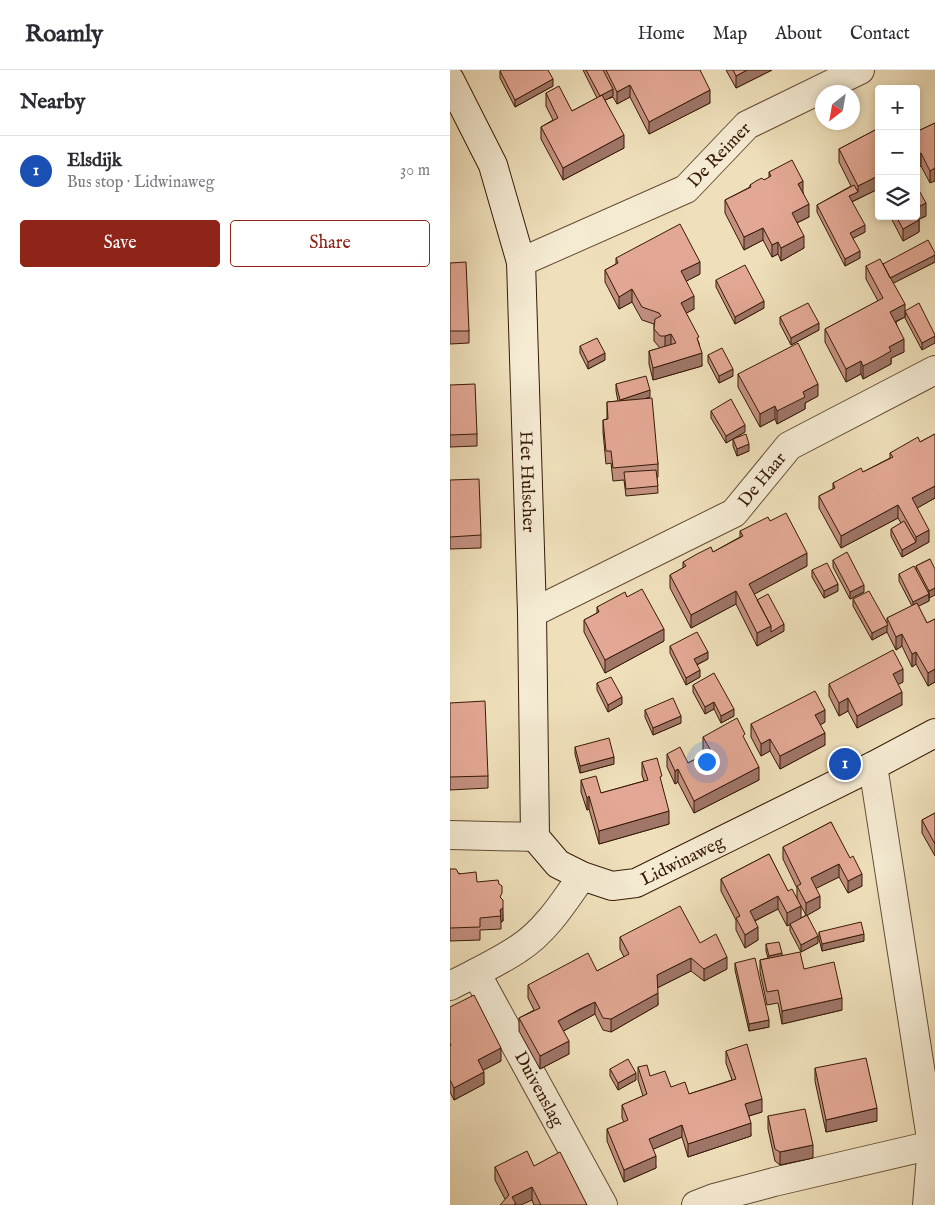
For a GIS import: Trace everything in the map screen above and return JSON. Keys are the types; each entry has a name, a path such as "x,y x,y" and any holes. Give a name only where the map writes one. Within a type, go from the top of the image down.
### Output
{"street":[{"name":"De Reimer","path":"521,262 686,188 747,125 860,70"},
{"name":"Het Hulscher","path":"450,80 493,165 521,262 532,613 535,837"},
{"name":"De Haar","path":"532,613 734,513 789,446 935,370"},
{"name":"Lidwinaweg","path":"582,876 612,886 636,883 873,766 935,733"},
{"path":"873,766 926,1057 932,1145 927,1205"},
{"path":"450,835 535,837 558,864 582,876 541,929 520,948 450,986"},
{"name":"Duivenslag","path":"476,973 603,1205"},
{"path":"696,1205 714,1198 774,1182 932,1145"}],"building":[{"path":"501,70 548,70 553,79 515,100"},
{"path":"586,70 603,70 613,89 600,96"},
{"path":"606,70 700,70 710,90 649,122 630,85 617,92"},
{"path":"733,70 747,70 736,76"},
{"path":"559,86 572,111 602,95 624,135 563,168 541,127 558,118 546,93"},
{"path":"935,123 935,168 930,171 920,154 920,130"},
{"path":"875,130 875,178 858,186 839,149"},
{"path":"792,160 803,181 798,184 809,204 792,213 804,236 781,248 778,242 772,245 763,228 744,237 725,200 751,187 750,185 756,181 762,178 764,180 771,176 769,172"},
{"path":"854,185 858,192 849,196 865,225 850,233 860,251 845,259 817,205"},
{"path":"920,192 926,203 920,206"},
{"path":"898,220 919,220 903,229"},
{"path":"680,224 700,262 681,271 694,296 681,303 699,337 697,338 702,353 653,368 649,351 676,343 671,334 660,336 654,329 655,319 661,316 659,313 642,307 632,289 619,297 605,270 618,263 616,258"},
{"path":"928,240 935,255 890,278 883,264"},
{"path":"880,259 905,304 890,312 904,339 889,347 891,351 877,359 863,366 861,361 846,369 825,329 883,298 866,266"},
{"path":"466,262 469,331 450,331 450,263"},
{"path":"745,265 764,301 735,317 716,280"},
{"path":"808,303 819,323 791,338 780,317"},
{"path":"919,303 935,335 922,343 905,311"},
{"path":"597,338 605,353 588,362 580,346"},
{"path":"798,343 818,384 803,392 805,397 777,411 775,406 760,414 738,374"},
{"path":"722,348 733,369 719,376 708,355"},
{"path":"646,376 650,390 620,400 616,384"},
{"path":"475,384 477,434 450,435 450,385"},
{"path":"652,398 658,464 613,468 611,451 606,451 603,420 608,419 607,402"},
{"path":"731,399 745,425 726,436 711,411"},
{"path":"746,434 749,444 737,449 733,439"},
{"path":"935,434 935,486 912,498 929,530 916,537 898,505 841,536 819,496 835,488 833,483 861,468 863,472 893,457 890,453 918,437 920,442"},
{"path":"656,470 658,486 626,489 624,472"},
{"path":"479,479 481,535 450,537 450,480"},
{"path":"786,513 807,553 749,584 771,626 757,633 736,591 691,615 670,575 686,566 683,562 697,554 711,547 713,552 743,536 740,531 768,517 770,521"},
{"path":"904,521 916,542 902,550 891,529"},
{"path":"847,552 864,585 850,592 833,560"},
{"path":"930,559 935,569 935,588 929,591 916,566"},
{"path":"827,563 838,584 824,591 812,570"},
{"path":"914,566 929,594 913,602 899,574"},
{"path":"642,589 664,629 605,660 584,620 599,612 597,607 625,592 627,597"},
{"path":"869,591 888,625 872,633 853,599"},
{"path":"768,594 784,624 771,632 771,626 757,600"},
{"path":"917,603 927,623 935,619 935,669 928,673 916,652 912,654 902,634 896,637 887,618"},
{"path":"697,632 708,652 694,659 700,670 686,678 670,646"},
{"path":"893,650 903,669 893,674 902,692 857,716 848,698 839,703 829,684"},
{"path":"714,673 734,709 721,716 714,702 705,707 693,685"},
{"path":"611,677 622,697 608,705 597,683"},
{"path":"815,691 825,710 815,715 825,733 780,756 770,739 761,744 751,724"},
{"path":"673,698 681,716 653,728 645,710"},
{"path":"485,701 488,776 450,777 450,703"},
{"path":"737,718 745,734 743,736 759,767 694,801 678,769 675,771 667,754 680,747 688,763 711,751 703,737"},
{"path":"609,738 614,757 580,766 575,747"},
{"path":"657,758 669,811 599,831 589,796 587,798 581,780 596,776 601,793 648,780 642,762"},
{"path":"935,813 935,844 922,820"},
{"path":"831,822 850,858 853,856 862,874 848,881 839,864 811,878 820,896 806,903 797,886 801,884 783,847"},
{"path":"769,854 788,891 792,889 801,906 787,913 778,896 750,911 758,927 745,935 736,918 740,916 721,879"},
{"path":"450,869 456,869 459,874 476,872 477,882 498,880 502,886 500,897 503,900 503,908 500,910 501,916 480,918 480,927 450,928"},
{"path":"680,906 700,943 716,934 727,957 704,969 691,958 657,975 658,993 611,1019 603,1018 595,1002 580,1009 558,1021 569,1041 540,1056 519,1018 540,1008 528,985 588,953 597,971 629,954 620,937"},
{"path":"807,915 818,936 801,945 790,924"},
{"path":"861,922 864,934 822,944 819,932"},
{"path":"779,942 782,953 769,956 766,944"},
{"path":"800,952 804,969 834,962 842,998 782,1011 778,990 767,992 760,960"},
{"path":"755,958 769,1020 749,1024 735,963"},
{"path":"474,995 501,1048 478,1060 484,1072 454,1088 450,1080 450,1007"},
{"path":"747,1044 762,1099 745,1104 751,1123 688,1144 682,1125 649,1139 656,1156 624,1170 607,1129 628,1120 622,1105 647,1094 638,1067 647,1065 650,1076 665,1071 671,1087 685,1082 689,1094 736,1079 726,1051"},
{"path":"866,1058 877,1108 826,1120 815,1068"},
{"path":"628,1059 636,1073 618,1083 610,1069"},
{"path":"805,1109 813,1145 780,1152 775,1149 768,1116"},
{"path":"527,1151 534,1166 560,1152 587,1205 541,1205 532,1187 512,1197 515,1205 500,1205 509,1195 495,1167"}],"place":[{"name":"Elsdijk","path":"845,764"}]}
